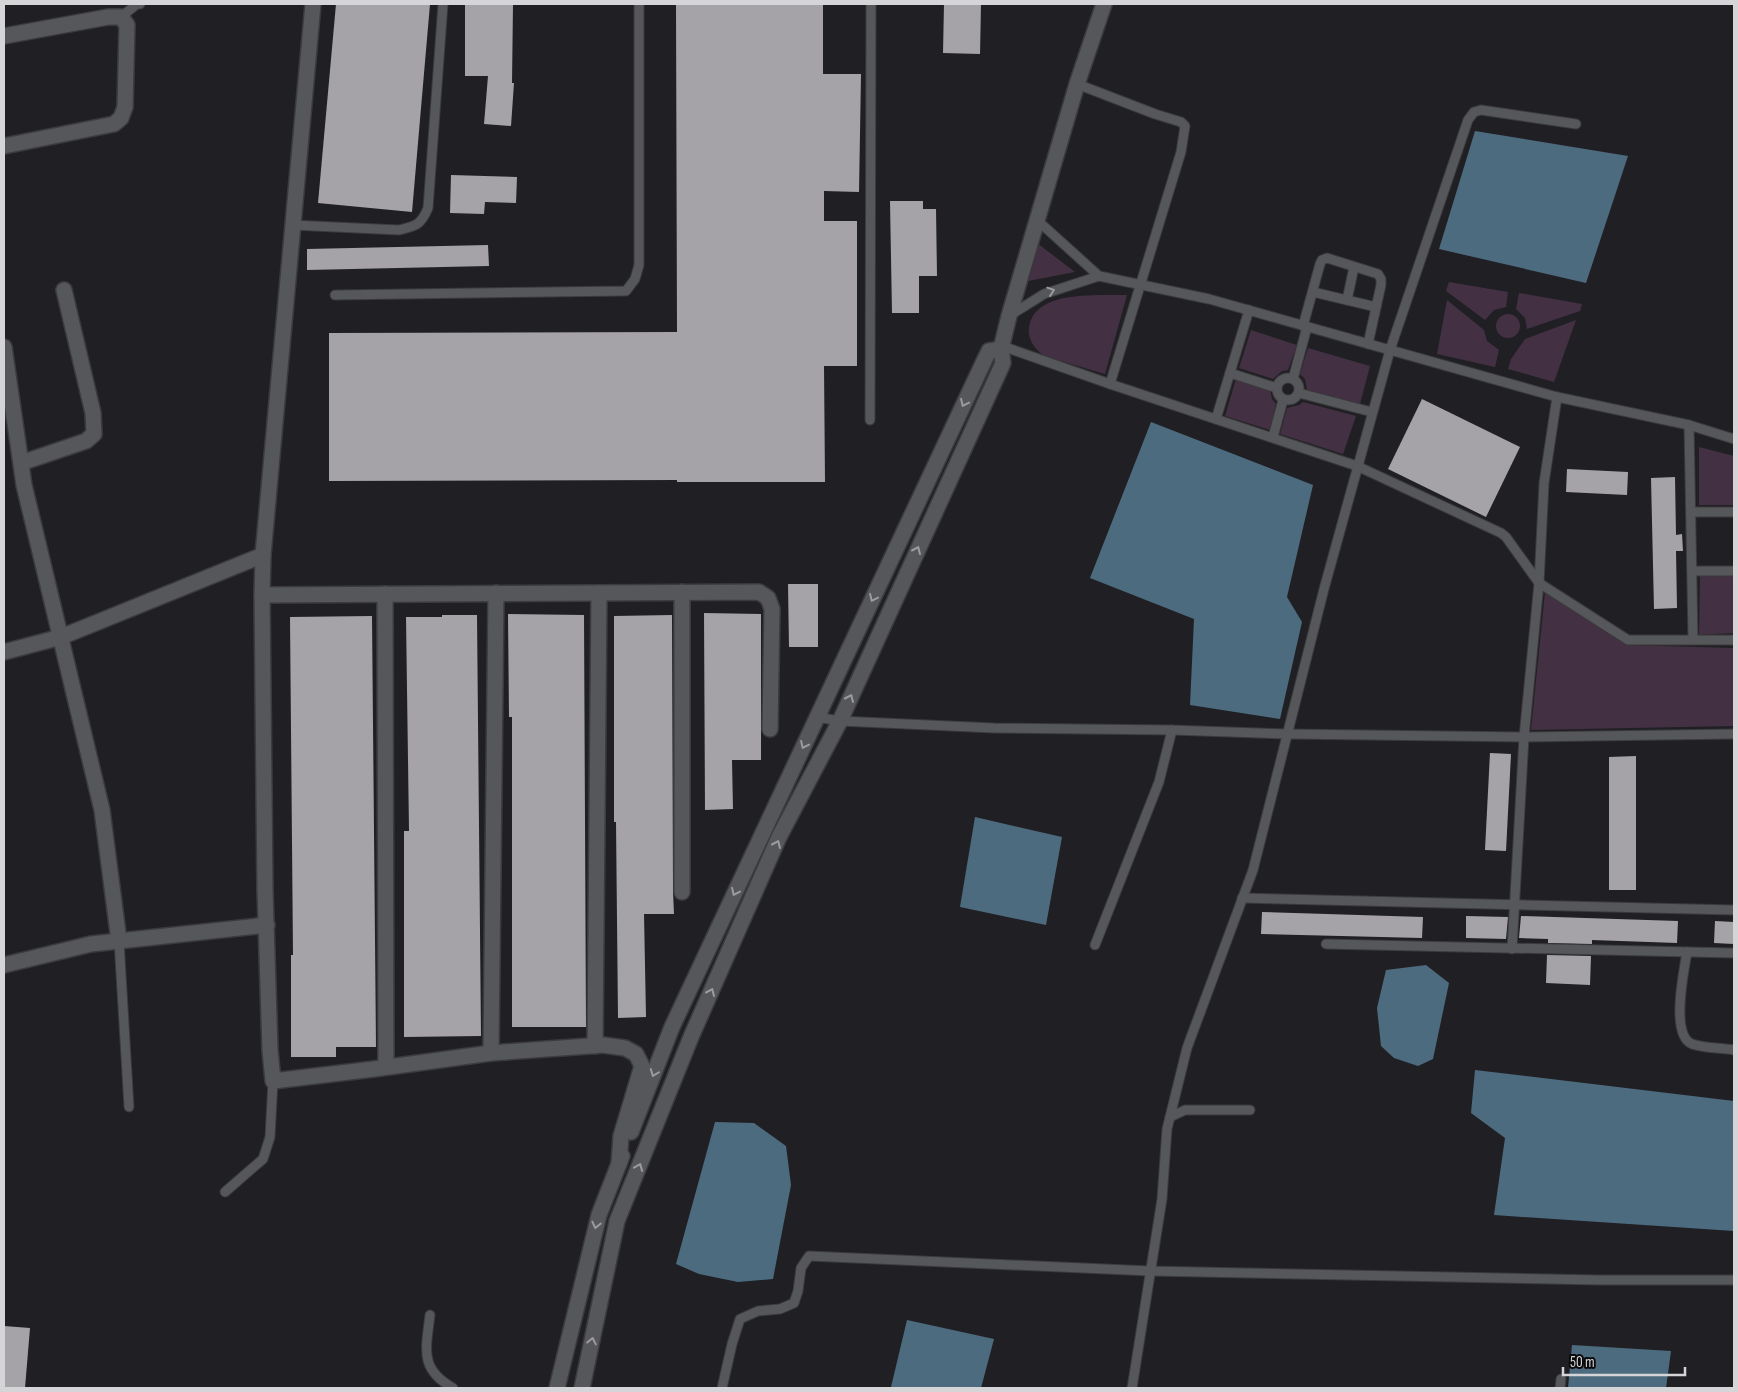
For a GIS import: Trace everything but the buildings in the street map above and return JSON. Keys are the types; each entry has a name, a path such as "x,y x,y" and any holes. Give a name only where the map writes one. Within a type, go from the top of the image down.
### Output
{"street":[{"path":"314,4 292,225 263,555 267,925 270,1050 273,1081 386,1068 491,1053 595,1046 625,1048 636,1054 642,1066 621,1136 619,1164"},
{"path":"582,1388 617,1221 691,1037 780,837 840,721 1003,363 1002,348 1009,316 1077,84 1104,4"},
{"path":"4,36 108,17 121,17 127,25 125,107 121,118 114,124 4,146"},
{"path":"21,463 86,441 94,434 93,413 64,290"},
{"path":"4,347 24,485 102,810 119,941"},
{"path":"557,1388 599,1215 672,1028 985,359 989,351 1002,348"},
{"path":"4,652 61,637 263,555"},
{"path":"682,592 682,892"},
{"path":"262,595 760,592 768,598 772,609 770,729"},
{"path":"491,1053 496,593"},
{"path":"595,1046 599,593"},
{"path":"385,594 386,1068"},
{"path":"4,965 91,944 267,925"},
{"path":"672,1028 691,1037"}],"lane":[{"path":"121,17 137,4 140,4"},
{"path":"292,225 399,230 415,227 424,218 428,208 443,4"},
{"path":"335,295 626,291 635,279 640,265 639,4"},
{"path":"870,420 871,4"},
{"path":"1077,84 1181,122 1185,126 1181,152 1110,384"},
{"path":"1132,1388 1162,1199 1167,1129 1187,1048 1253,870 1324,589 1372,412 1390,350 1468,120 1474,112 1481,110 1576,124"},
{"path":"1037,220 1099,276"},
{"path":"1293,379 1322,260 1327,258 1378,274 1381,279 1368,344"},
{"path":"1347,300 1354,267"},
{"path":"1009,316 1044,294 1099,276 1209,298 1557,397 1690,425 1734,440"},
{"path":"1313,292 1376,308"},
{"path":"1216,418 1249,310"},
{"path":"1002,348 1357,466 1501,533 1506,536 1539,583 1628,640 1734,640"},
{"path":"1230,373 1277,388"},
{"path":"1282,379 1293,379 1299,386 1299,393 1294,399 1283,400 1278,395 1277,388 1282,379"},
{"path":"1299,393 1372,412"},
{"path":"1512,949 1524,737 1539,583 1544,483 1557,397"},
{"path":"1273,437 1283,400"},
{"path":"1690,425 1693,639"},
{"path":"1691,512 1734,512"},
{"path":"1692,571 1734,571"},
{"path":"818,716 840,721 994,728 1172,730 1288,734 1524,737 1734,734"},
{"path":"1095,945 1159,782 1172,730"},
{"path":"1242,898 1734,910"},
{"path":"119,941 129,1107"},
{"path":"1326,944 1734,953"},
{"path":"1687,952 1679,1020 1684,1037 1691,1044 1734,1050"},
{"path":"225,1192 263,1159 270,1137 273,1081"},
{"path":"1170,1117 1186,1110 1250,1110"},
{"path":"722,1388 740,1319 758,1311 780,1309 794,1304 801,1268 809,1256 1150,1271 1599,1280 1734,1280"},
{"path":"430,1315 426,1345 429,1365 439,1379 454,1388"}],"shaded area":[{"path":"1037,243 1075,272 1023,282"},
{"path":"1449,282 1508,292 1506,307 1494,310 1485,320 1446,291"},
{"path":"1519,293 1582,304 1580,311 1527,329 1525,318 1516,309"},
{"path":"1127,295 1105,374 1044,356 1030,340 1029,327 1034,315 1043,306 1055,300 1070,297"},
{"path":"1447,300 1484,330 1487,341 1499,350 1495,367 1437,354"},
{"path":"1508,314 1517,317 1520,326 1517,335 1508,338 1499,335 1496,326 1499,317"},
{"path":"1576,320 1554,382 1508,369 1511,359 1525,339"},
{"path":"1251,330 1297,345 1288,370 1282,371 1273,379 1239,368"},
{"path":"1308,348 1370,366 1360,404 1307,390 1305,379 1300,374"},
{"path":"1236,379 1270,389 1272,399 1276,404 1270,430 1225,416"},
{"path":"1303,402 1356,416 1343,454 1280,434 1287,408"},
{"path":"1699,447 1734,456 1734,505 1699,505"},
{"path":"1700,576 1734,576 1734,633 1699,635"},
{"path":"1545,592 1626,645 1734,648 1734,726 1531,730"}],"water":[{"path":"1475,131 1628,156 1586,283 1439,249"},
{"path":"1151,422 1313,485 1287,597 1302,622 1280,719 1190,705 1194,619 1090,578"},
{"path":"975,817 1062,837 1046,925 960,907"},
{"path":"1426,965 1449,983 1433,1059 1418,1066 1394,1058 1381,1046 1377,1008 1386,970"},
{"path":"1475,1070 1734,1101 1734,1231 1494,1215 1505,1138 1471,1113"},
{"path":"715,1122 754,1123 786,1146 791,1185 773,1279 738,1282 699,1274 676,1264"},
{"path":"907,1320 994,1339 981,1388 891,1387"},
{"path":"1572,1345 1671,1351 1666,1388 1568,1388"}]}
